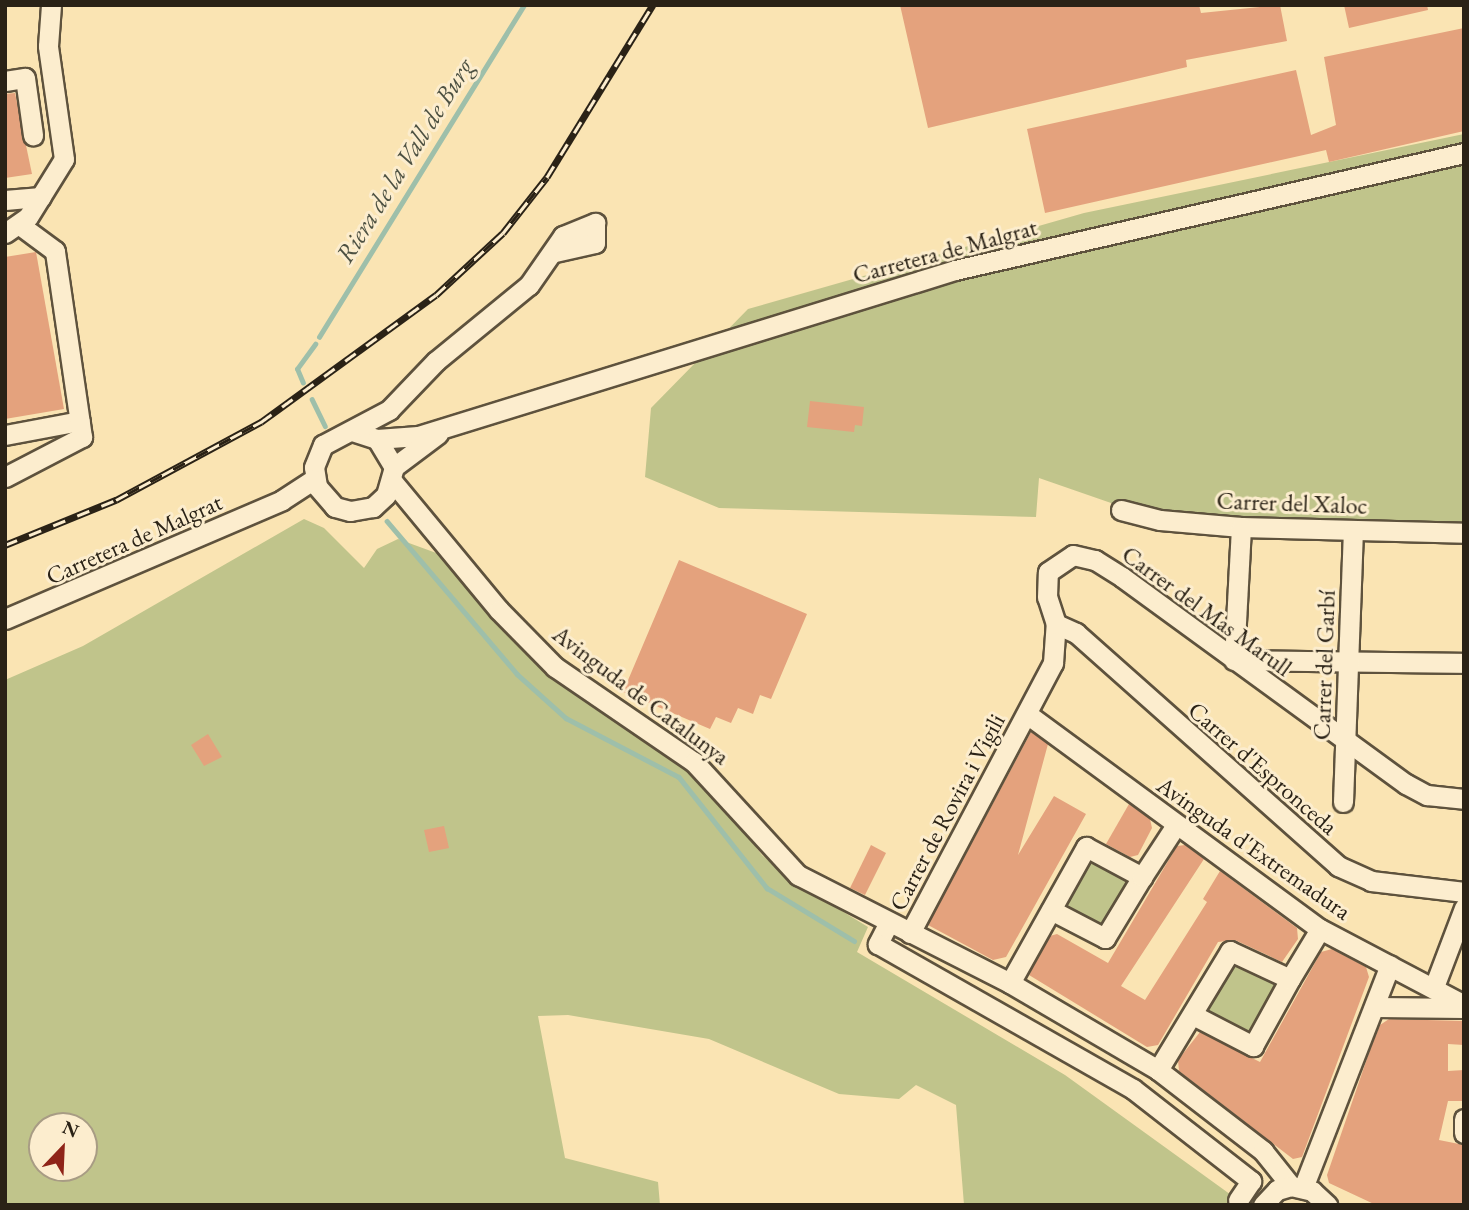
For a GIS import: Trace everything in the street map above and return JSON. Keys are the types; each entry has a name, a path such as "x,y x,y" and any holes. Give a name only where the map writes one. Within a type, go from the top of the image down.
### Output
{"street":[{"path":"5,477 82,437 55,251 13,229 41,197 64,159 48,46 51,5"},
{"path":"5,81 25,78 33,135"},
{"name":"Carretera de Malgrat","path":"377,439 448,427 956,270 1464,153"},
{"path":"5,200 41,197"},
{"path":"352,431 377,439 391,481 373,507 350,511 324,498 314,479 323,445 389,410 436,361 529,285 555,252"},
{"path":"5,435 80,421"},
{"name":"Carretera de Malgrat","path":"391,481 448,427"},
{"name":"Carretera de Malgrat","path":"5,619 282,500 314,479"},
{"name":"Avinguda de Catalunya","path":"391,481 555,667 694,762 798,876 1010,983 1158,1070 1263,1151 1297,1187 1328,1204"},
{"name":"Carretera de Malgrat","path":"282,500 324,498"},
{"name":"Carrer del Xaloc","path":"1121,510 1160,520 1241,527 1464,533"},
{"path":"1241,527 1234,660 1464,663"},
{"name":"Carrer del Garbí","path":"1343,802 1353,530"},
{"name":"Carrer del Mas Marull","path":"1027,714 1053,663 1056,624 1047,597 1048,572 1073,555 1095,560 1122,577 1346,744 1427,795 1464,799"},
{"name":"Carrer d'Espronceda","path":"1056,624 1076,633 1338,866 1371,881 1464,892"},
{"name":"Avinguda d'Extremadura","path":"1027,714 1320,929 1434,987 1464,1007"},
{"name":"Carrer de Rovira i Vigili","path":"910,933 1027,714"},
{"path":"1051,910 1105,938 1176,825"},
{"path":"1010,983 1086,847 1142,877"},
{"path":"1434,987 1464,908"},
{"path":"889,922 877,944 1133,1089 1251,1181 1238,1200"},
{"path":"1193,1015 1253,1046 1320,929"},
{"path":"1158,1070 1230,951 1290,979"},
{"path":"1264,1205 1277,1190 1297,1187 1377,1007 1390,965"},
{"name":"Avinguda d'Extremadura","path":"1377,1007 1464,1007"},
{"path":"1464,1119 1464,1133"}],"green space":[{"path":"1464,134 1464,533 1160,520 1039,478 1036,517 719,508 645,477 651,408 748,309 1084,213"},
{"path":"304,519 324,528 364,568 377,549 398,539 439,554 521,649 676,762 712,792 762,855 788,878 868,927 857,952 1065,1075 1245,1205 964,1205 956,1105 916,1085 899,1099 839,1094 709,1039 568,1015 538,1016 565,1158 658,1182 660,1205 5,1205 5,680 83,646"},
{"path":"1091,849 1142,877 1107,938 1051,910"},
{"path":"1230,951 1290,979 1253,1046 1193,1015"}],"building":[{"path":"900,5 1199,5 1201,13 1280,5 1287,41 1186,60 1187,67 928,128"},
{"path":"1344,5 1427,5 1428,10 1349,28"},
{"path":"1464,28 1464,131 1329,162 1326,150 1045,213 1027,129 1296,70 1311,135 1336,125 1324,57"},
{"path":"15,93 32,174 5,178 5,94"},
{"path":"36,252 64,409 5,419 5,257"},
{"path":"810,401 864,407 862,426 855,425 854,432 807,427"},
{"path":"679,560 807,614 771,699 760,695 753,714 738,708 731,723 716,717 710,729 623,692"},
{"path":"1031,732 1048,744 1018,855 1054,796 1086,814 1006,957 993,960 928,925"},
{"path":"208,734 222,757 204,766 191,745"},
{"path":"1129,804 1150,819 1152,828 1138,855 1130,857 1106,844"},
{"path":"444,826 449,848 429,852 424,830"},
{"path":"871,845 886,853 865,895 850,888"},
{"path":"1185,845 1204,859 1121,986 1145,1000 1207,902 1203,899 1220,871 1297,928 1298,939 1282,962 1235,940 1218,942 1158,1045 1147,1047 1029,975 1050,936 1057,934 1108,963 1177,846"},
{"path":"1332,949 1366,967 1369,977 1302,1157 1293,1159 1179,1071 1178,1060 1200,1032 1260,1062 1321,952"},
{"path":"1389,1019 1464,1021 1464,1045 1448,1044 1448,1071 1464,1070 1464,1101 1448,1101 1439,1140 1464,1145 1464,1205 1376,1205 1329,1183 1327,1175 1371,1047 1380,1025"}],"waterway":[{"name":"Riera de la Vall de Burg","path":"319,337 524,5"},
{"name":"Riera de la Vall de Burg","path":"303,383 297,369 315,344"},
{"name":"Riera de la Vall de Burg","path":"312,399 325,426"},
{"name":"Riera de la Vall de Burg","path":"387,521 517,674 566,718 679,777 767,888 854,941"}],"railway":[{"path":"5,545 116,500 261,422 436,295 503,233 547,177 653,5"}]}
